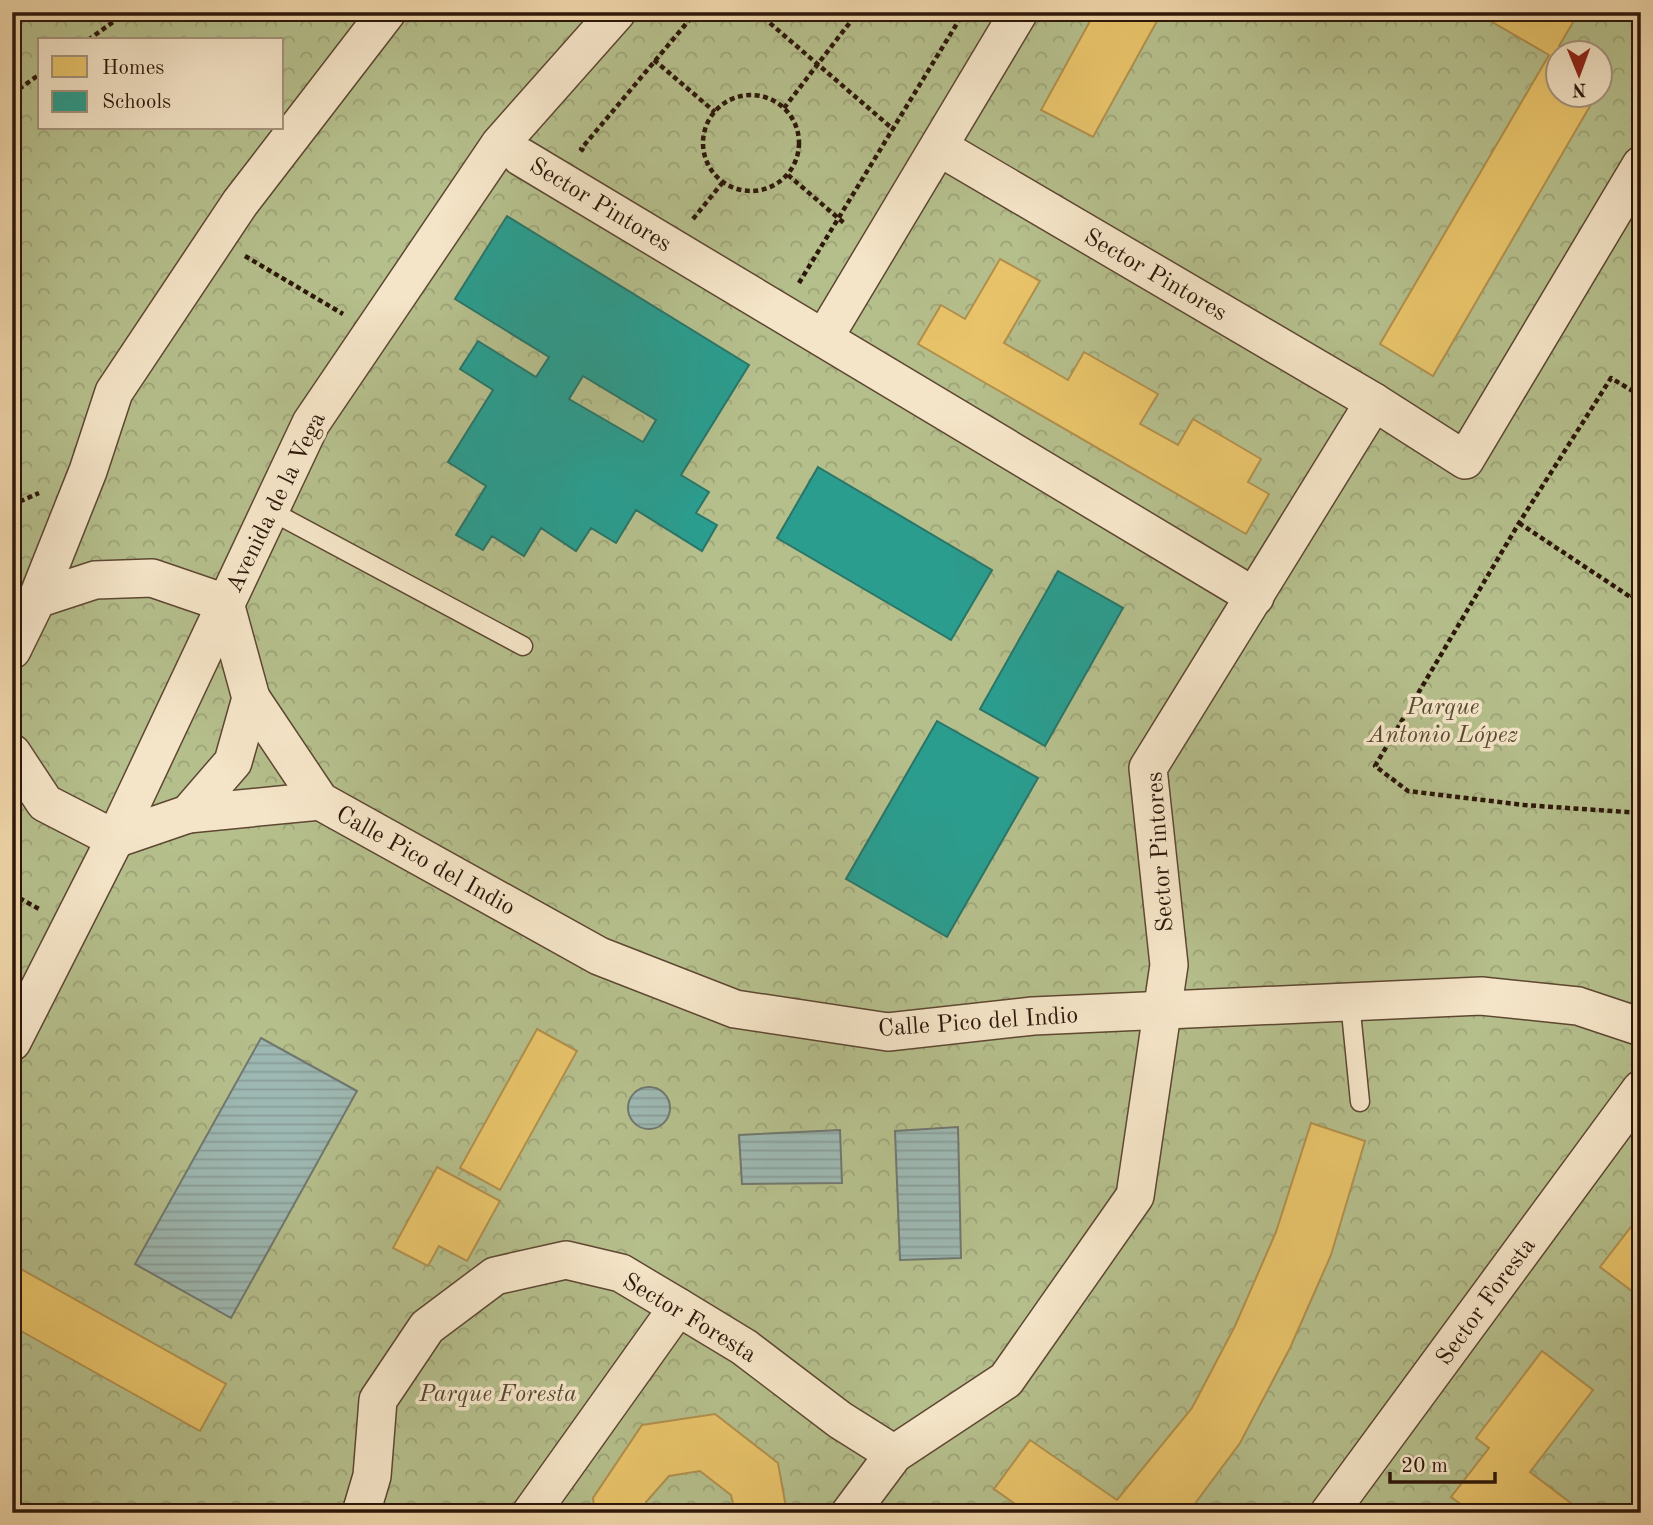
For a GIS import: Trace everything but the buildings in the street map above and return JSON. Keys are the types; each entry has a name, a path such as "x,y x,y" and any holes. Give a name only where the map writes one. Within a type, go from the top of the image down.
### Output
{"street":[{"path":"12,650 37,598 88,471 114,392 240,202 387,12"},
{"name":"Avenida de la Vega","path":"12,1041 115,839 311,423 500,144 617,12"},
{"path":"824,338 1019,12"},
{"name":"Sector Pintores","path":"939,146 1374,402 1465,460 1637,179"},
{"name":"Sector Pintores","path":"521,157 1255,597"},
{"name":"Sector Pintores","path":"1164,1010 1169,965 1148,768 1374,402"},
{"path":"37,598 95,580 152,578 225,603 251,698 233,762 188,814"},
{"name":"Calle Pico del Indio","path":"251,698 320,801 599,956 735,1009 888,1032 1033,1016 1481,996 1578,1006 1641,1027"},
{"path":"12,753 45,803 115,839"},
{"name":"Calle Pico del Indio","path":"115,839 188,814 320,801"},
{"path":"850,1513 894,1454 1006,1380 1135,1196 1164,1010"},
{"name":"Sector Foresta","path":"1329,1513 1641,1088"},
{"name":"Sector Foresta","path":"361,1513 372,1476 379,1400 427,1327 495,1276 566,1260 621,1273 744,1347 839,1420 894,1454"},
{"path":"531,1513 678,1307"}],"lane":[{"path":"269,510 523,646"},
{"path":"1350,1002 1360,1102"}],"path":[{"path":"91,38 127,12"},
{"path":"592,156 581,149 696,12"},
{"path":"757,12 894,130"},
{"path":"784,108 858,12"},
{"path":"865,12 891,20 927,12"},
{"path":"796,288 964,12"},
{"path":"654,60 715,112"},
{"path":"12,94 38,75"},
{"path":"748,96 771,99 784,108 793,119 800,148 788,175 762,190 747,191 723,182 710,169 704,155 706,125 715,112 727,102 748,96"},
{"path":"788,175 844,223"},
{"path":"670,246 723,182"},
{"path":"215,239 344,314"},
{"path":"1641,396 1611,378 1519,523 1375,766 1408,791 1524,805 1641,813"},
{"path":"1519,523 1641,604"},
{"path":"1632,598 1641,572"}],"green space":[{"path":"12,12 1641,12 1641,1513 12,1513"}],"water":[{"path":"261,1038 357,1091 231,1318 135,1264"},
{"path":"649,1087 664,1093 670,1108 664,1123 649,1129 634,1123 628,1108 634,1093"},
{"path":"958,1127 961,1258 900,1260 895,1131"},
{"path":"840,1130 842,1183 742,1184 739,1135"}],"park label":[{"name":"Parque Antonio López","path":"1443,720"},
{"name":"Parque Foresta","path":"498,1393"}]}
